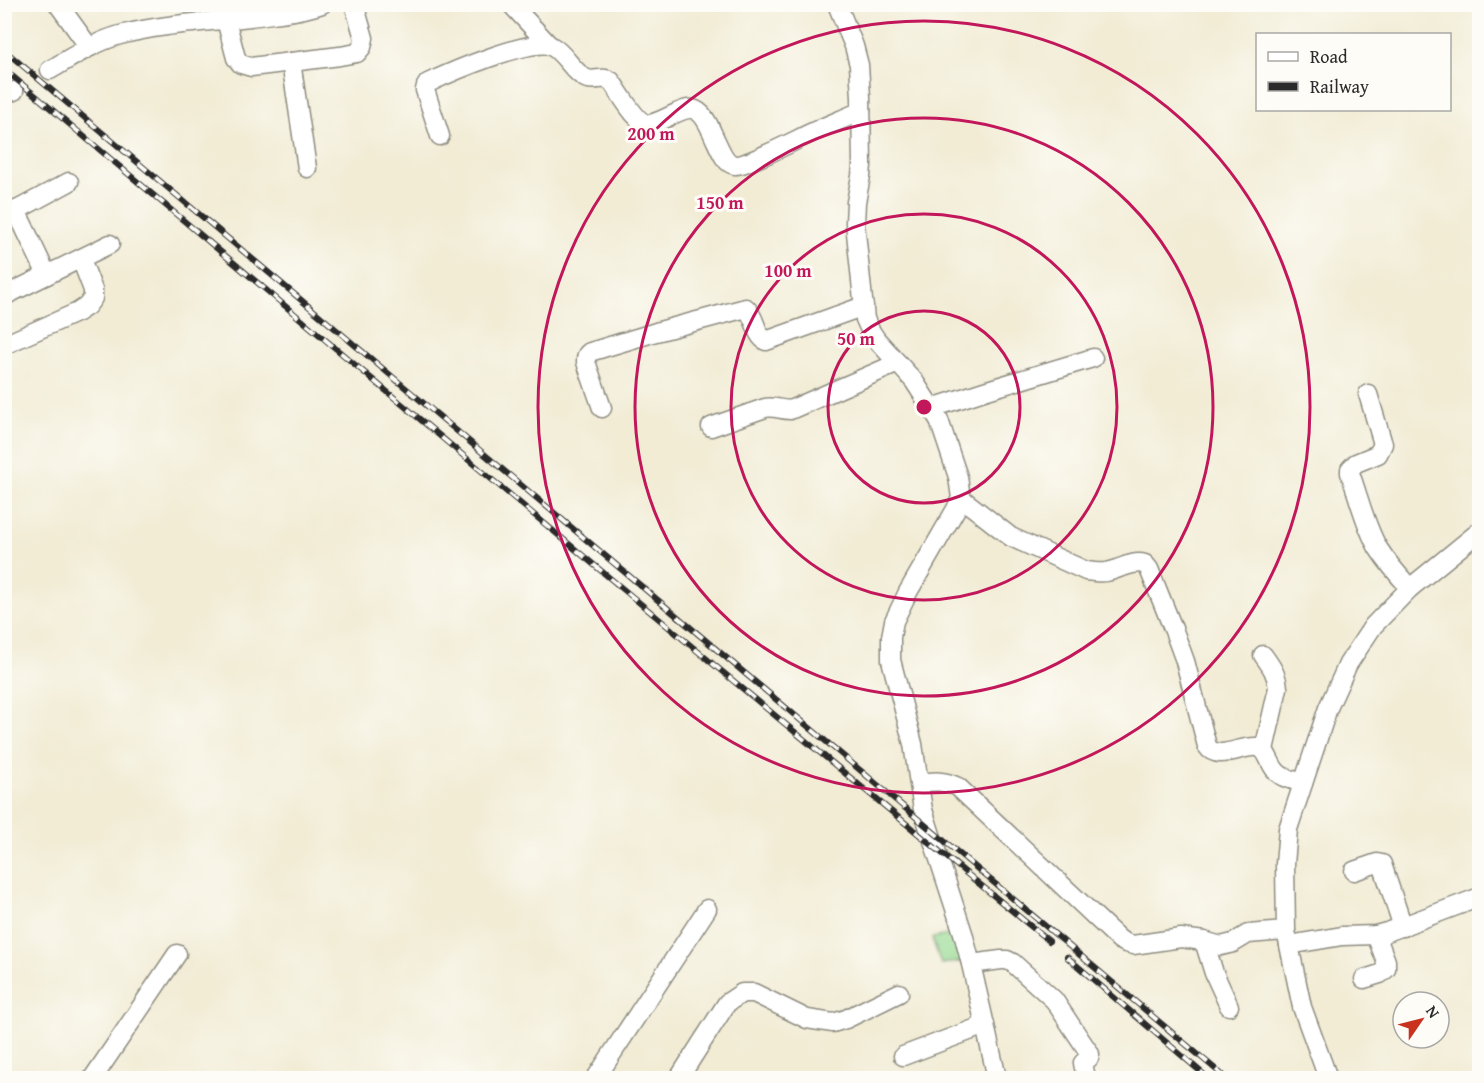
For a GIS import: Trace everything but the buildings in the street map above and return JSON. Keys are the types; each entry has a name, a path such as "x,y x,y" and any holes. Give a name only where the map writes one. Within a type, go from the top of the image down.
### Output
{"street":[{"path":"58,4 89,47"},
{"path":"50,70 89,47 119,35 162,27 308,9 322,4"},
{"path":"226,20 236,58 241,64 251,67 357,53 363,47 364,38 354,4"},
{"path":"512,4 581,76 593,80 606,78 611,81 641,122 652,123 692,109 699,113 706,120 723,156 729,163 735,165 742,164 861,111"},
{"path":"837,4 854,46 859,66 862,165 855,223 866,319 876,339 914,381 939,420 958,477 961,498 894,621 891,660 913,744 923,810 972,964 997,1078"},
{"path":"440,136 425,90 428,83 464,67 512,51 549,45"},
{"path":"291,62 307,168"},
{"path":"47,275 10,214 69,182"},
{"path":"4,296 110,244"},
{"path":"4,345 87,306 93,298 93,290 81,259"},
{"path":"602,408 586,362 587,354 590,352 746,309 749,310 760,336 766,341 864,306"},
{"path":"932,408 1093,358"},
{"path":"711,427 771,406 790,410 898,363"},
{"path":"1368,394 1383,444 1378,454 1356,463 1350,469 1350,473 1377,546 1388,563 1410,588"},
{"path":"961,498 1011,537 1086,571 1107,572 1138,562 1145,564 1182,651 1207,746 1215,753 1260,747 1276,772 1304,783"},
{"path":"1328,1078 1302,1007 1288,938 1285,864 1288,829 1328,708 1348,664 1373,627 1410,588 1479,531"},
{"path":"1263,655 1273,668 1278,687 1264,750"},
{"path":"920,783 942,781 958,787 1120,940 1133,945 1181,938 1221,946 1248,934 1288,938 1376,935 1479,897"},
{"path":"1354,872 1382,864 1402,927"},
{"path":"596,1078 707,909"},
{"path":"1364,979 1380,974 1386,969 1386,961 1376,935"},
{"path":"1204,941 1214,973 1229,1006"},
{"path":"93,1078 177,954"},
{"path":"972,964 1007,960 1048,993 1060,1007 1090,1054 1083,1063 1086,1078"},
{"path":"679,1078 727,1003 741,993 754,993 807,1019 833,1023 899,993"},
{"path":"903,1056 985,1024"}],"green space":[{"path":"958,933 967,961 941,964 932,938"}],"railway":[{"path":"4,50 1226,1078"},
{"path":"4,69 786,725 1049,941"},
{"path":"1067,957 1208,1078"}]}
